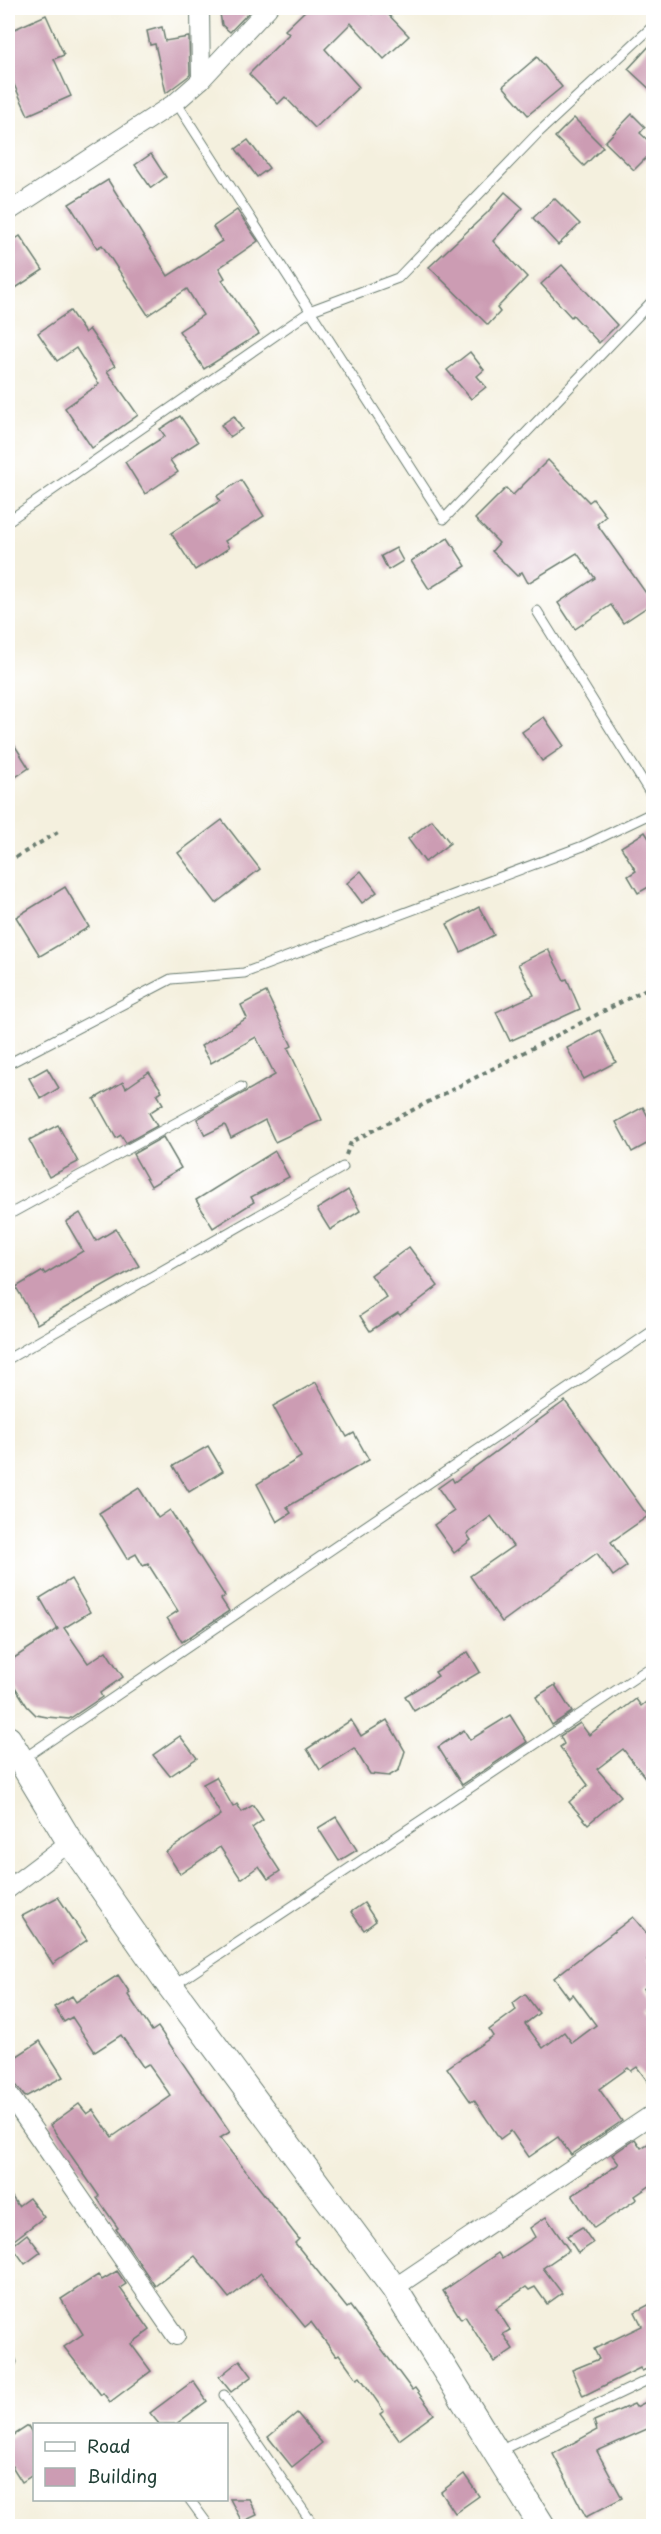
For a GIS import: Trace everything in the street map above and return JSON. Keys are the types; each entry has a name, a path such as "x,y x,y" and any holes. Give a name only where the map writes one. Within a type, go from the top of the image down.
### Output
{"street":[{"path":"200,8 201,80"},
{"path":"8,212 176,102 201,80 268,8"},
{"path":"14,1750 70,1842 171,1987 394,2288 542,2526"},
{"path":"8,1888 70,1842"},
{"path":"8,2093 176,2336"},
{"path":"394,2288 654,2113"}],"lane":[{"path":"8,521 312,310 398,278 537,134 654,25"},
{"path":"176,102 312,310 444,519 654,299"},
{"path":"537,610 654,799"},
{"path":"8,1064 171,980 244,973 583,846 654,812"},
{"path":"8,1215 240,1087"},
{"path":"8,1359 343,1167"},
{"path":"14,1750 654,1329"},
{"path":"171,1987 654,1665"},
{"path":"496,2452 654,2377"},
{"path":"224,2395 314,2526"},
{"path":"191,2501 209,2526"}],"path":[{"path":"8,862 58,832"},
{"path":"343,1167 351,1142 654,985"}],"building":[{"path":"219,8 253,8 230,32 222,25"},
{"path":"308,8 367,8 372,14 382,8 409,36 384,59 351,23 325,49 359,87 315,128 285,97 278,104 249,74 289,34 285,30"},
{"path":"46,15 64,55 54,59 71,96 28,115 11,78 8,80 8,32"},
{"path":"162,27 165,41 189,37 190,75 166,93 155,44 150,45 147,31"},
{"path":"654,41 654,93 628,69"},
{"path":"537,57 562,87 528,115 503,86"},
{"path":"632,114 645,127 640,133 654,146 654,150 634,170 605,142"},
{"path":"574,118 603,147 584,166 555,137"},
{"path":"248,140 269,168 257,177 236,149"},
{"path":"151,154 166,177 151,188 135,165"},
{"path":"108,180 168,276 222,241 213,227 237,210 258,241 219,268 225,278 222,280 259,334 204,369 179,331 203,315 187,289 148,315 102,245 97,248 69,204"},
{"path":"505,192 523,208 493,241 527,277 497,308 500,312 488,325 429,267 487,213"},
{"path":"554,198 580,224 558,245 533,218"},
{"path":"20,236 43,270 8,293 8,244"},
{"path":"562,265 617,325 599,343 541,284"},
{"path":"70,311 85,333 89,329 115,366 107,371 138,415 92,448 65,408 99,384 76,348 57,361 38,333"},
{"path":"470,352 484,370 477,376 486,387 471,399 447,370"},
{"path":"180,416 198,442 170,460 178,472 145,494 125,462 165,436 160,429"},
{"path":"234,416 242,429 230,437 221,425"},
{"path":"548,460 589,502 593,499 606,516 597,524 653,603 623,623 611,605 575,629 558,603 595,578 577,553 528,583 522,572 517,576 492,551 499,543 475,519 506,488 513,495"},
{"path":"241,480 264,516 225,541 229,548 195,570 171,533 220,501 217,496"},
{"path":"448,538 466,566 429,589 411,561"},
{"path":"396,548 403,561 388,570 381,556"},
{"path":"544,717 564,746 542,761 522,732"},
{"path":"8,735 29,768 8,782"},
{"path":"222,820 260,869 216,903 178,853"},
{"path":"432,820 450,843 425,862 408,839"},
{"path":"645,832 654,846 654,884 638,893 628,876 636,871 621,847"},
{"path":"361,871 377,892 362,903 347,883"},
{"path":"65,887 89,927 40,956 16,917"},
{"path":"479,907 494,935 461,952 447,924"},
{"path":"548,949 564,980 567,979 580,1009 510,1041 496,1012 534,995 518,964"},
{"path":"266,992 292,1046 288,1048 322,1120 275,1142 265,1120 231,1138 225,1125 205,1135 197,1119 275,1075 256,1037 211,1063 201,1046 247,1018 241,1005"},
{"path":"600,1030 616,1062 584,1079 567,1048"},
{"path":"47,1068 59,1088 41,1099 29,1078"},
{"path":"149,1072 162,1091 157,1094 163,1104 149,1113 157,1126 126,1143 121,1135 116,1138 94,1099 123,1082 126,1088"},
{"path":"643,1107 654,1128 654,1140 632,1152 616,1122"},
{"path":"58,1125 78,1162 49,1177 29,1140"},
{"path":"163,1137 181,1168 151,1186 133,1154"},
{"path":"275,1151 289,1177 251,1197 254,1202 213,1228 196,1200"},
{"path":"348,1190 360,1211 330,1230 317,1209"},
{"path":"80,1213 96,1241 116,1229 139,1266 37,1324 16,1287 43,1271 45,1274 83,1251 66,1222"},
{"path":"409,1247 438,1286 400,1315 398,1313 370,1331 360,1316 387,1298 371,1275"},
{"path":"316,1382 347,1437 354,1433 369,1460 287,1507 291,1513 277,1522 257,1484 301,1457 273,1406"},
{"path":"565,1401 648,1516 611,1542 627,1566 613,1576 597,1553 502,1622 470,1576 513,1546 491,1516 467,1534 471,1540 454,1553 434,1525 454,1511 438,1488 452,1478 454,1482"},
{"path":"208,1446 223,1471 189,1492 173,1466"},
{"path":"139,1488 158,1518 170,1510 225,1596 221,1599 229,1611 182,1642 167,1618 178,1611 148,1564 143,1566 136,1554 127,1559 99,1513"},
{"path":"71,1579 90,1612 64,1628 88,1663 106,1651 123,1677 100,1693 102,1697 69,1719 36,1715 27,1706 8,1676 8,1662 58,1629 40,1598"},
{"path":"468,1652 480,1672 414,1711 405,1696 438,1676 435,1672"},
{"path":"555,1685 572,1712 552,1725 536,1697"},
{"path":"654,1696 654,1789 623,1749 597,1769 621,1796 588,1824 569,1802 588,1785 560,1747 564,1744 560,1736 580,1723 589,1735 636,1699 641,1706"},
{"path":"510,1715 527,1742 462,1785 438,1747 464,1730 470,1740"},
{"path":"351,1720 361,1736 387,1720 405,1751 399,1770 389,1776 370,1774 354,1748 320,1770 307,1749"},
{"path":"180,1736 197,1758 170,1776 153,1755"},
{"path":"216,1777 233,1807 237,1804 242,1812 253,1805 263,1820 252,1828 280,1871 268,1879 259,1866 241,1879 220,1847 180,1874 166,1852 221,1815 203,1784"},
{"path":"336,1817 357,1850 339,1861 318,1828"},
{"path":"58,1897 87,1940 53,1964 22,1916"},
{"path":"364,1903 376,1921 364,1930 351,1912"},
{"path":"633,1917 654,1942 654,1955 647,1960 654,1969 654,1982 643,1989 654,2003 644,2010 654,2023 654,2090 637,2067 631,2071 628,2068 599,2089 622,2121 571,2155 558,2137 529,2157 511,2131 500,2139 474,2100 471,2102 447,2068 493,2036 489,2030 516,2010 513,2003 525,1994 539,2013 525,2024 543,2048 564,2032 572,2043 596,2025 573,1994 569,1998 554,1978"},
{"path":"118,1975 130,1993 128,1995 152,2031 158,2027 230,2132 220,2138 299,2239 295,2243 347,2308 350,2306 412,2390 415,2388 434,2414 399,2440 380,2414 384,2411 360,2377 357,2379 339,2354 336,2356 311,2322 305,2327 261,2273 229,2298 195,2256 155,2286 116,2229 118,2228 97,2198 99,2196 50,2125 79,2104 87,2114 93,2110 112,2137 171,2096 148,2064 143,2067 121,2035 95,2052 72,2017 64,2022 54,2007 72,1996 76,2002"},
{"path":"40,2041 63,2077 25,2097 17,2086 8,2082 8,2062"},
{"path":"635,2139 641,2148 654,2140 654,2183 635,2196 637,2199 594,2228 572,2195 619,2164 612,2155"},
{"path":"8,2191 18,2206 29,2198 44,2217 14,2240 8,2231"},
{"path":"546,2217 569,2250 543,2268 562,2293 547,2304 535,2287 529,2290 526,2287 496,2308 510,2330 503,2334 513,2349 494,2362 465,2316 461,2319 443,2291 498,2253 502,2259 535,2237 530,2228"},
{"path":"582,2227 593,2243 578,2253 567,2236"},
{"path":"27,2234 41,2252 25,2264 12,2246"},
{"path":"117,2271 126,2284 120,2288 150,2330 131,2344 151,2371 110,2402 103,2393 101,2395 64,2347 83,2334 61,2299 98,2275 102,2280"},
{"path":"654,2302 654,2366 642,2371 640,2368 583,2396 572,2370 599,2359 594,2349 642,2326 635,2312"},
{"path":"240,2360 252,2376 231,2392 219,2377"},
{"path":"193,2381 207,2401 177,2423 158,2423 150,2413"},
{"path":"654,2398 654,2426 597,2451 622,2498 586,2517 553,2454 597,2430 594,2421 634,2404 636,2407"},
{"path":"297,2413 322,2443 292,2467 268,2437"},
{"path":"28,2426 33,2434 33,2475 22,2482 8,2460 8,2439"},
{"path":"464,2474 479,2496 455,2513 441,2492"},
{"path":"230,2499 249,2499 257,2515 242,2522"}]}
